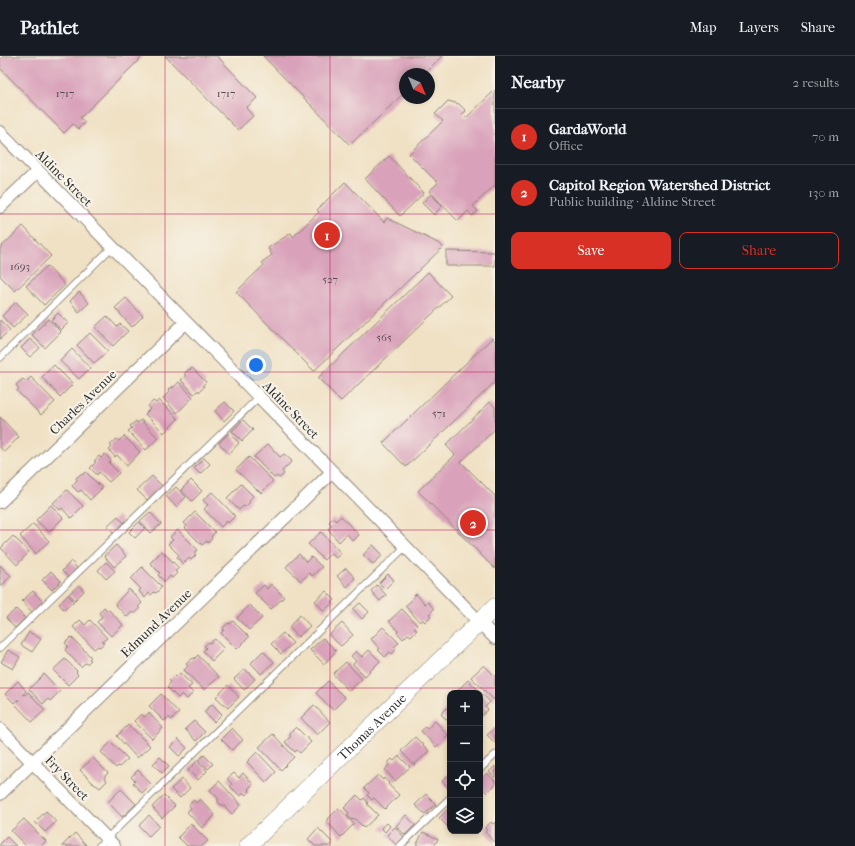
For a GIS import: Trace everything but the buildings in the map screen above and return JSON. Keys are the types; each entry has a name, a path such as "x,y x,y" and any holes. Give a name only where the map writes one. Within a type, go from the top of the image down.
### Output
{"street":[{"name":"Aldine Street","path":"0,132 495,638"},
{"path":"0,207 38,171"},
{"name":"Charles Avenue","path":"0,502 186,322"},
{"name":"Edmund Avenue","path":"0,794 332,472"},
{"name":"Thomas Avenue","path":"248,846 495,607"},
{"name":"Fry Street","path":"0,729 106,844"}],"lane":[{"path":"0,358 112,246"},
{"path":"0,648 259,397"},
{"path":"106,844 406,546"},
{"path":"483,767 495,755"},
{"path":"400,846 447,801"}],"place":[{"name":"GardaWorld","path":"327,235"},
{"name":"Capitol Region Watershed District","path":"473,523"}]}
